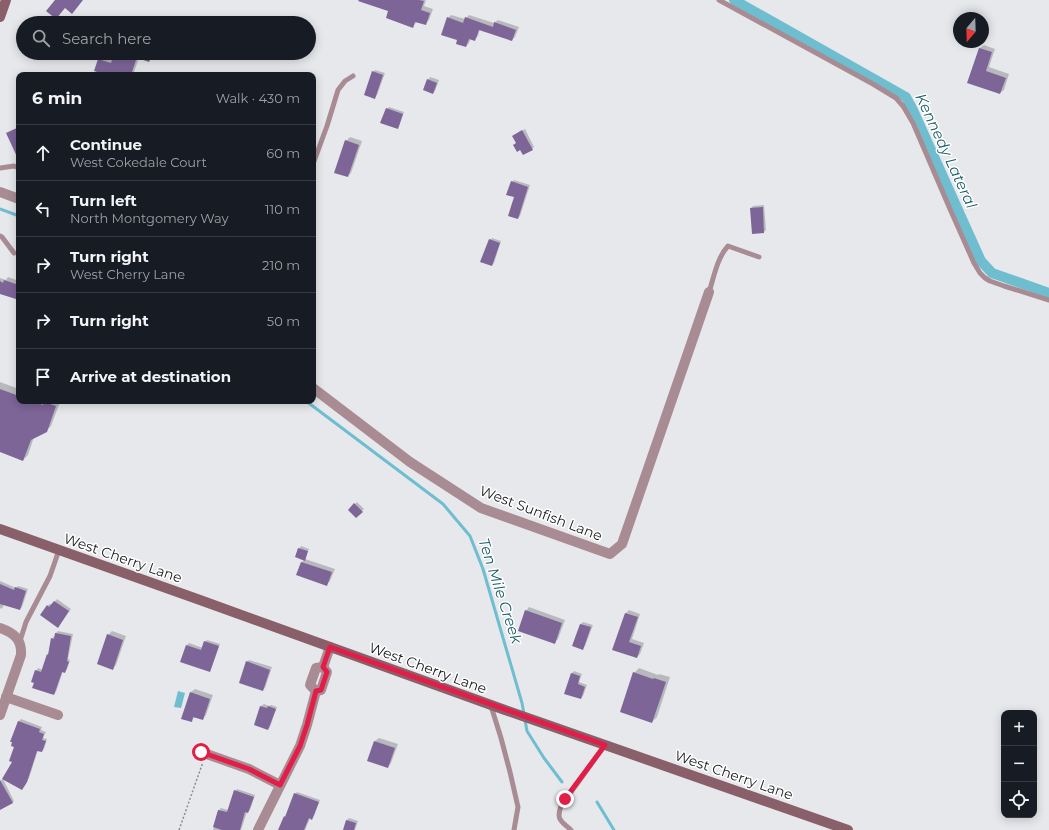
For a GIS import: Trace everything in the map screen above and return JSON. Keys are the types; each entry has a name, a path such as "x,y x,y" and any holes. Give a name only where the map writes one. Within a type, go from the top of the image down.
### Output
{"main road":[{"path":"0,17 4,1"},
{"name":"West Cherry Lane","path":"0,529 490,705 848,830"}],"street":[{"path":"0,192 16,198"},
{"name":"West Sunfish Lane","path":"316,390 410,462 481,508 610,554 622,544 709,292"},
{"path":"0,628 8,631 20,641 22,648 21,655 0,715"},
{"path":"258,830 300,746 316,691 321,690 327,672 323,667 330,647"},
{"path":"6,697 58,715"},
{"path":"203,756 249,769 280,785"}],"lane":[{"path":"719,0 896,98 903,106 913,123 980,274 990,281 1049,300"},
{"path":"316,156 338,90 345,81 353,76"},
{"path":"0,168 16,167"},
{"path":"0,236 14,253"},
{"path":"709,292 720,258 728,246 759,257"},
{"path":"20,641 26,622 50,576 59,550"},
{"path":"490,705 503,744 518,807 514,830"},
{"path":"571,830 559,819 558,813 561,806 605,745"}],"path":[{"path":"179,830 203,756"}],"water":[{"path":"178,691 185,693 181,708 174,707"}],"building":[{"path":"55,0 83,0 72,14 65,8 58,16 52,16 46,11"},
{"path":"419,0 424,1 421,10 430,13 426,25 415,22 413,28 386,18 388,11 358,1"},
{"path":"447,17 463,23 465,17 493,27 494,22 516,30 512,41 479,30 475,41 469,39 466,47 456,44 457,40 441,35"},
{"path":"979,48 992,52 986,71 1006,78 1000,94 967,83"},
{"path":"98,60 111,63 112,60 136,60 132,72 94,71"},
{"path":"372,71 383,75 375,99 364,95"},
{"path":"427,79 437,83 433,94 423,90"},
{"path":"386,108 403,114 398,129 380,123"},
{"path":"16,128 16,155 6,133"},
{"path":"522,130 533,150 523,155 520,150 517,152 513,145 516,143 512,136"},
{"path":"345,140 359,145 348,177 334,173"},
{"path":"511,181 528,187 518,219 508,216 514,197 506,195"},
{"path":"763,207 764,233 752,234 750,208"},
{"path":"489,239 500,243 492,266 480,262"},
{"path":"4,280 16,284 16,299 0,294 0,281 3,283"},
{"path":"0,389 16,395 16,404 50,404 56,406 47,432 31,440 23,461 0,452"},
{"path":"354,503 363,512 356,518 348,510"},
{"path":"298,548 308,551 305,561 295,557"},
{"path":"301,562 332,572 327,586 296,575"},
{"path":"0,584 14,590 15,587 26,591 20,610 0,604"},
{"path":"54,601 69,611 58,628 40,615 47,605 49,607"},
{"path":"525,610 562,623 555,644 518,631"},
{"path":"625,613 638,617 629,642 641,646 637,658 612,650"},
{"path":"580,624 591,627 583,650 572,646"},
{"path":"55,633 71,636 67,661 69,662 65,673 62,672 54,695 32,688 34,683 31,682 35,670 41,672 47,654 48,655 51,638 54,639"},
{"path":"107,634 123,640 113,670 97,664"},
{"path":"204,641 219,646 210,672 180,662 186,645 201,650"},
{"path":"246,661 270,670 263,691 239,683"},
{"path":"633,672 666,682 652,723 620,712"},
{"path":"571,673 580,676 578,684 585,687 581,699 564,694"},
{"path":"190,692 210,699 203,720 193,717 192,722 181,719"},
{"path":"260,706 267,708 268,706 276,709 268,730 254,725"},
{"path":"18,721 40,729 39,732 44,734 42,740 46,741 42,752 37,751 27,782 22,790 2,779 12,762 9,761 14,747 11,746 12,742 10,742"},
{"path":"374,741 395,748 388,768 367,761"},
{"path":"0,780 13,803 0,810"},
{"path":"234,790 254,797 248,813 245,812 240,830 222,830 213,827 218,810 227,812"},
{"path":"294,793 319,802 312,820 309,818 304,830 278,830 284,816 285,817"},
{"path":"346,820 356,823 354,830 343,830"}],"waterway":[{"name":"Kennedy Lateral","path":"734,0 906,97 981,261 992,273 1049,293"},
{"name":"Ten Mile Creek","path":"0,209 16,215"},
{"name":"Ten Mile Creek","path":"310,404 443,504 470,536 483,569 524,714"},
{"name":"Ten Mile Creek","path":"525,720 527,731 544,758 562,782"},
{"name":"Ten Mile Creek","path":"597,802 614,830"}],"route":[{"path":"201,752 249,769 280,785 300,746 316,691 321,690 327,672 323,667 330,647 605,745 565,799"}]}
